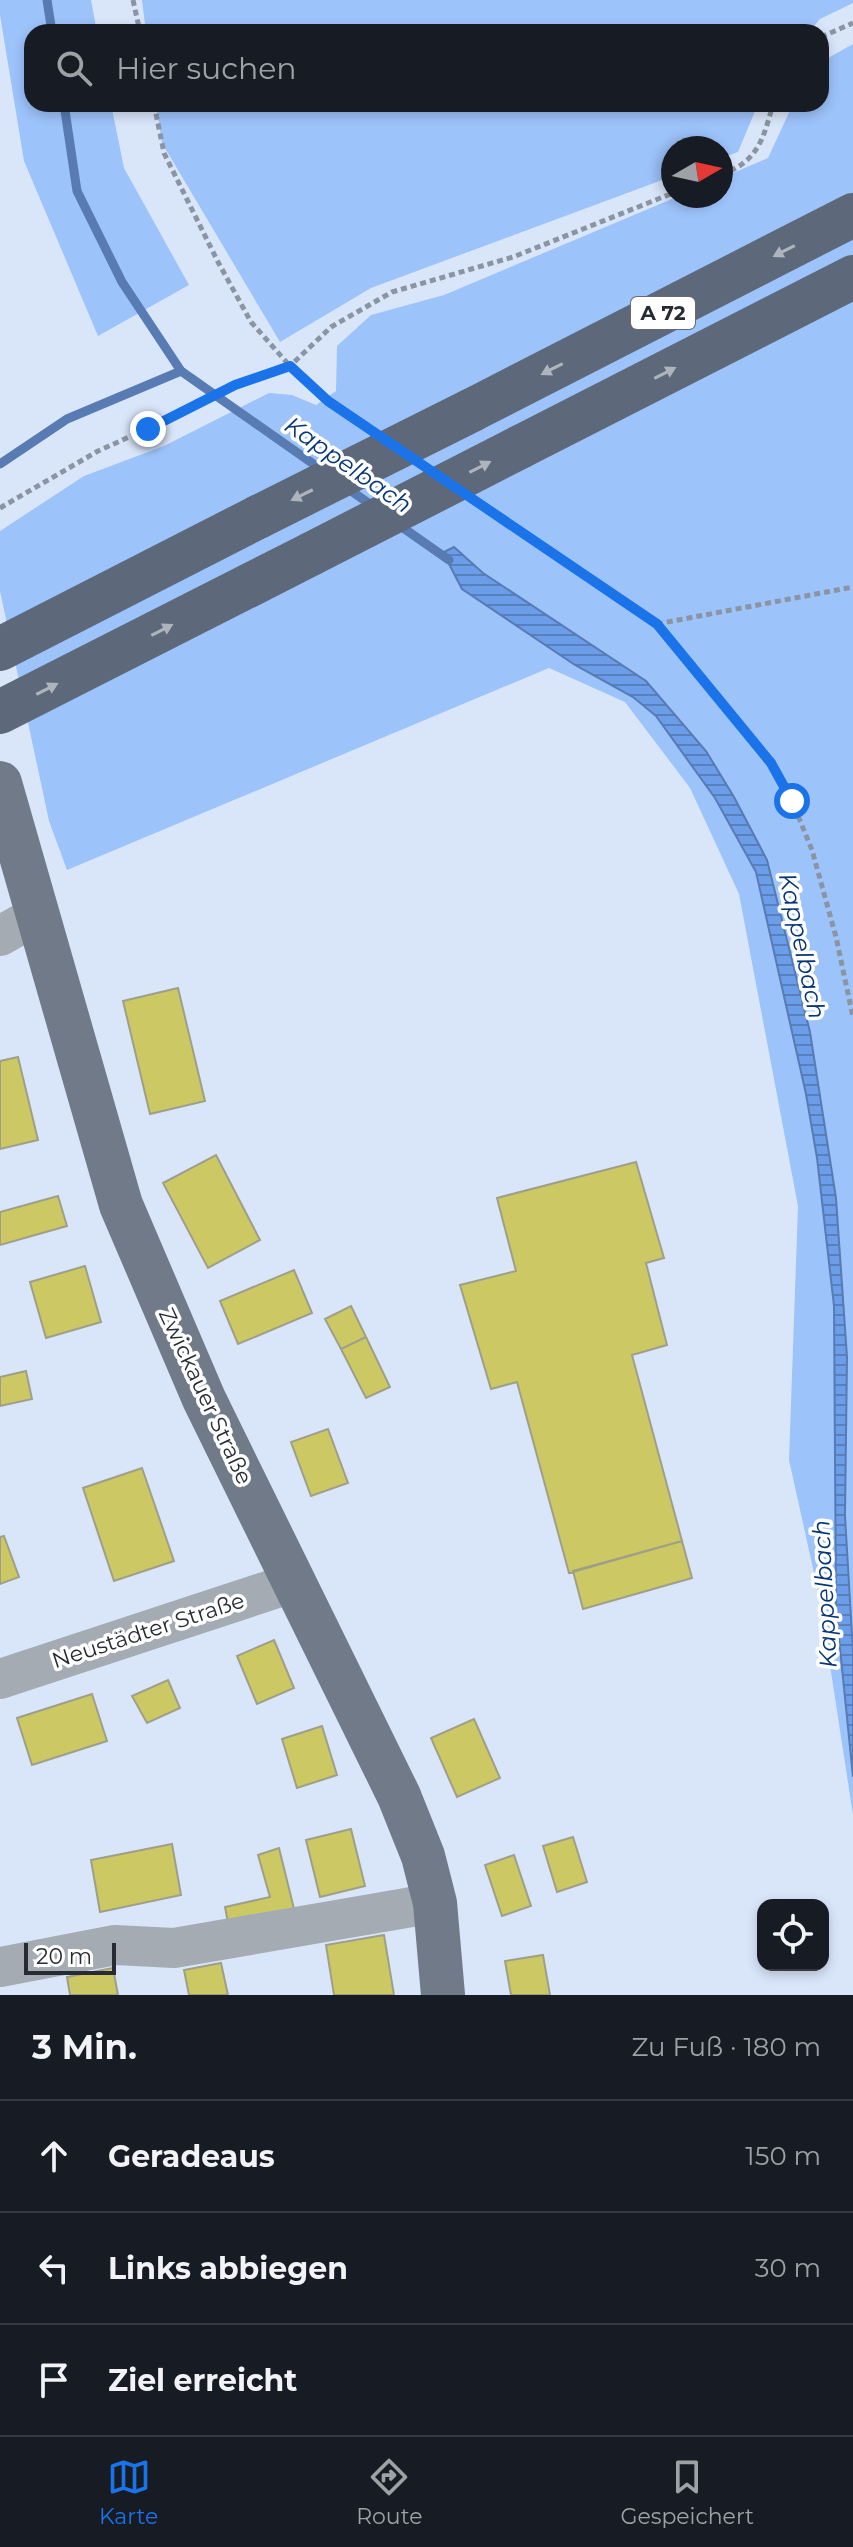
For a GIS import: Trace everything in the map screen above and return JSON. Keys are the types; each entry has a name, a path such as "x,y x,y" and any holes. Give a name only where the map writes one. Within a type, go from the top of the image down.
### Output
{"highway":[{"name":"A 72","path":"0,649 853,215"},
{"name":"A 72","path":"0,712 853,277"}],"main road":[{"name":"Zwickauer Straße","path":"0,783 121,1205 204,1399 399,1796 423,1856 435,1903 443,1995"}],"street":[{"path":"0,936 37,915"},
{"name":"Neustädter Straße","path":"0,1679 295,1582"},
{"path":"0,1967 115,1945 174,1948 435,1903"}],"path":[{"path":"133,0 138,24"},
{"path":"829,34 853,23"},
{"path":"156,112 164,153 251,322 290,366 328,401 367,427"},
{"path":"733,169 751,159 771,112"},
{"path":"0,508 98,451 235,385 290,366 331,327 392,292 513,257 661,198"},
{"path":"473,499 657,624 771,763 792,801 812,850 853,1017"},
{"path":"657,624 853,587"}],"shaded area":[{"path":"0,0 91,0 96,24 24,24 24,112 113,112 124,168 189,285 98,336 24,161"},
{"path":"142,0 853,0 853,3 816,24 145,24"},
{"path":"853,44 853,1815 820,1600 789,1460 798,1206 739,894 690,788 625,702 549,668 67,870 49,821 0,591 0,531 84,476 164,446 269,393 292,395 316,405 336,391 337,346 371,315 444,295 661,204 661,208 733,208 733,173 768,158 789,112 829,112 829,58"},
{"path":"157,112 755,112 738,152 733,154 733,136 661,136 661,180 371,288 280,342 162,143"},
{"path":"454,547 483,573 646,681 706,751 767,860 810,1032 836,1198 847,1357 845,1516 853,1652 853,1777 836,1609 834,1306 817,1158 806,1094 756,872 715,798 656,716 633,697 575,665 462,589 449,564 438,555"}],"building":[{"path":"178,988 205,1101 150,1114 123,1001"},
{"path":"18,1057 38,1140 0,1149 0,1061"},
{"path":"216,1155 260,1240 208,1268 163,1183"},
{"path":"636,1162 664,1258 646,1263 667,1345 632,1355 682,1541 569,1573 517,1382 491,1389 460,1285 516,1271 497,1198"},
{"path":"58,1196 67,1226 0,1245 0,1212"},
{"path":"85,1266 101,1322 46,1338 30,1282"},
{"path":"294,1270 312,1313 238,1344 220,1301"},
{"path":"351,1306 366,1337 341,1349 325,1319"},
{"path":"366,1337 390,1387 366,1398 341,1349"},
{"path":"26,1371 32,1399 0,1406 0,1377"},
{"path":"328,1429 348,1483 311,1496 291,1442"},
{"path":"142,1468 174,1561 114,1581 83,1488"},
{"path":"4,1536 19,1577 0,1584 0,1537"},
{"path":"682,1541 692,1578 583,1609 573,1571"},
{"path":"274,1640 294,1688 257,1704 237,1656"},
{"path":"168,1680 180,1708 147,1723 132,1696"},
{"path":"92,1694 107,1741 32,1765 17,1718"},
{"path":"474,1719 500,1778 457,1797 431,1738"},
{"path":"322,1726 337,1775 297,1788 282,1739"},
{"path":"351,1829 365,1886 320,1897 306,1840"},
{"path":"573,1837 587,1882 557,1892 543,1846"},
{"path":"172,1844 181,1895 100,1912 91,1860"},
{"path":"279,1848 296,1917 229,1928 225,1907 270,1897 258,1855"},
{"path":"514,1855 531,1906 502,1916 485,1865"},
{"path":"384,1935 394,1995 334,1995 326,1945"},
{"path":"543,1955 550,1995 511,1995 505,1961"},
{"path":"221,1963 228,1995 189,1995 184,1970"},
{"path":"113,1968 118,1995 70,1995 67,1977"}],"waterway":[{"name":"Kappelbach","path":"47,0 51,24"},
{"name":"Kappelbach","path":"65,112 77,191 122,282 181,371 322,470"},
{"path":"0,464 67,419 181,371"},
{"name":"Kappelbach","path":"347,488 374,507"},
{"name":"Kappelbach","path":"399,525 449,560"}],"route":[{"path":"148,429 235,385 290,366 328,401 657,624 771,763 792,801"}]}
